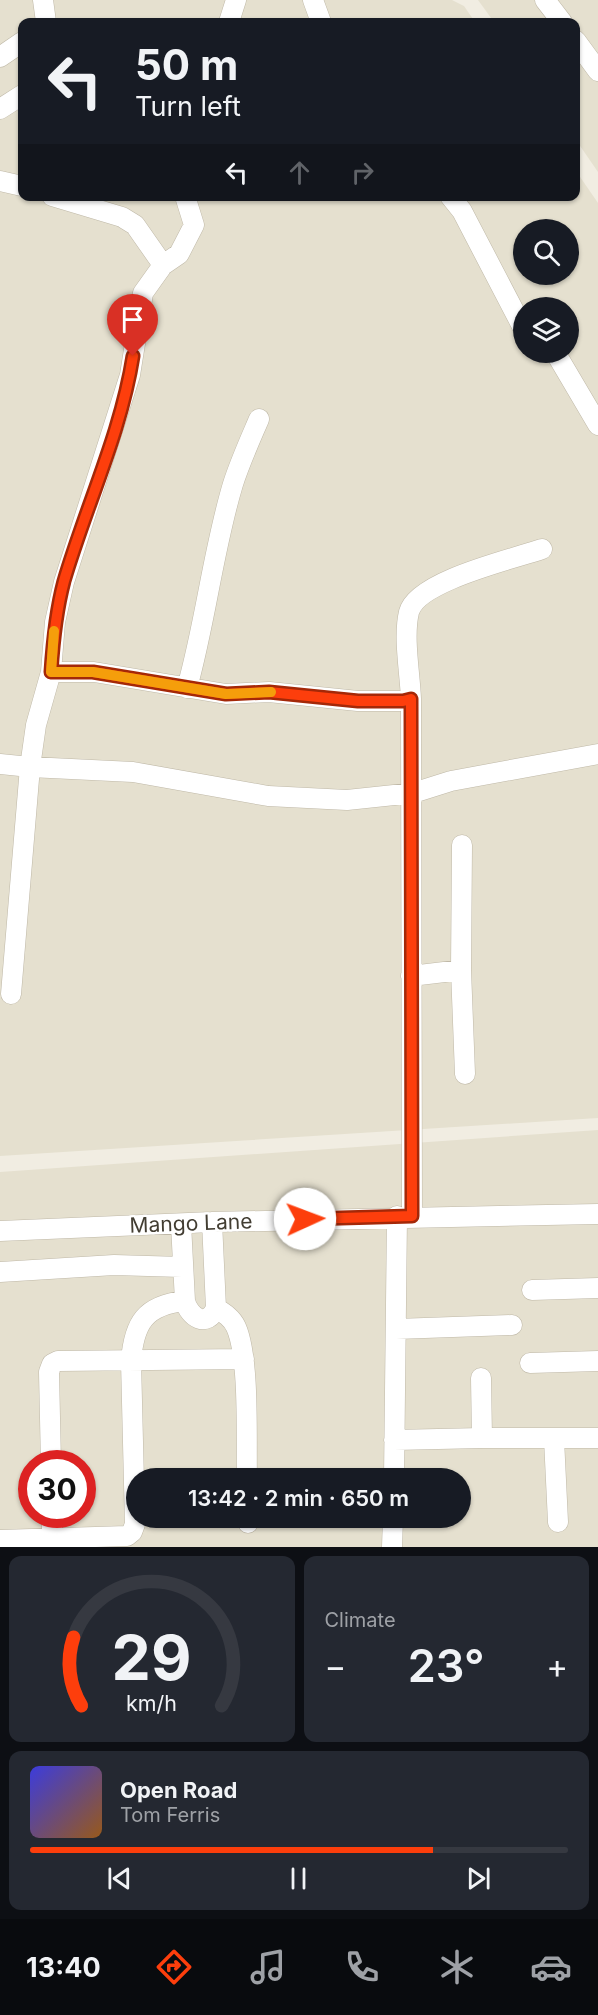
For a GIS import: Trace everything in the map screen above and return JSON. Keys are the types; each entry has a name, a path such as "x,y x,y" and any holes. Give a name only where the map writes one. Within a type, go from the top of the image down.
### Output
{"street":[{"path":"43,0 45,18"},
{"path":"230,18 236,0"},
{"path":"313,0 320,18"},
{"path":"545,0 559,18"},
{"path":"0,57 18,45"},
{"path":"580,46 598,71"},
{"path":"0,109 18,98"},
{"path":"0,181 18,185"},
{"path":"69,201 123,217 135,225 164,265"},
{"path":"11,994 30,767 36,725 51,672 55,622 64,582 130,375 143,293 164,265 179,254 194,225 187,201"},
{"path":"454,201 462,211 513,309"},
{"path":"561,363 598,425"},
{"path":"187,688 197,653 228,503 259,419"},
{"path":"393,1468 396,1329 405,1216 411,976 413,793 411,699 406,636 410,609 415,600 450,580 542,549"},
{"path":"51,672 93,672 226,694 269,692 358,701 411,699"},
{"path":"0,764 133,772 205,783 237,792 320,801 413,793 450,781 598,754"},
{"path":"462,845 461,970 465,1074"},
{"path":"411,976 461,970"},
{"name":"Mango Lane","path":"0,1231 405,1216 598,1214"},
{"path":"181,1224 188,1313 197,1319 213,1315 216,1308 212,1222"},
{"path":"0,1272 103,1266 184,1284 215,1283"},
{"path":"0,1540 52,1542 127,1536 133,1540 135,1524 131,1361 133,1338 141,1322 151,1311 170,1302 184,1284"},
{"path":"532,1290 598,1288"},
{"path":"216,1308 230,1318 236,1327 244,1359 247,1468"},
{"path":"396,1329 512,1325"},
{"path":"51,1450 49,1372 52,1364 58,1361 244,1359"},
{"path":"530,1363 598,1361"},
{"path":"481,1378 482,1438"},
{"path":"394,1440 598,1438"},
{"path":"554,1439 558,1522"},
{"path":"392,1547 393,1528"}],"shaded area":[{"path":"0,0 452,0 464,6 472,18 18,18 18,201 580,201 580,177 598,203 598,1118 0,1156"},
{"path":"478,0 598,0 598,172 580,146 580,18 491,18"},
{"path":"598,1130 598,1547 0,1547 0,1172"}],"slow traffic":[{"path":"54,631 51,672 93,672 226,694 271,692"}],"route":[{"path":"133,356 114,431 64,582 55,622 51,672 93,672 226,694 269,692 358,701 411,699 413,793 412,1216 305,1219"}]}
